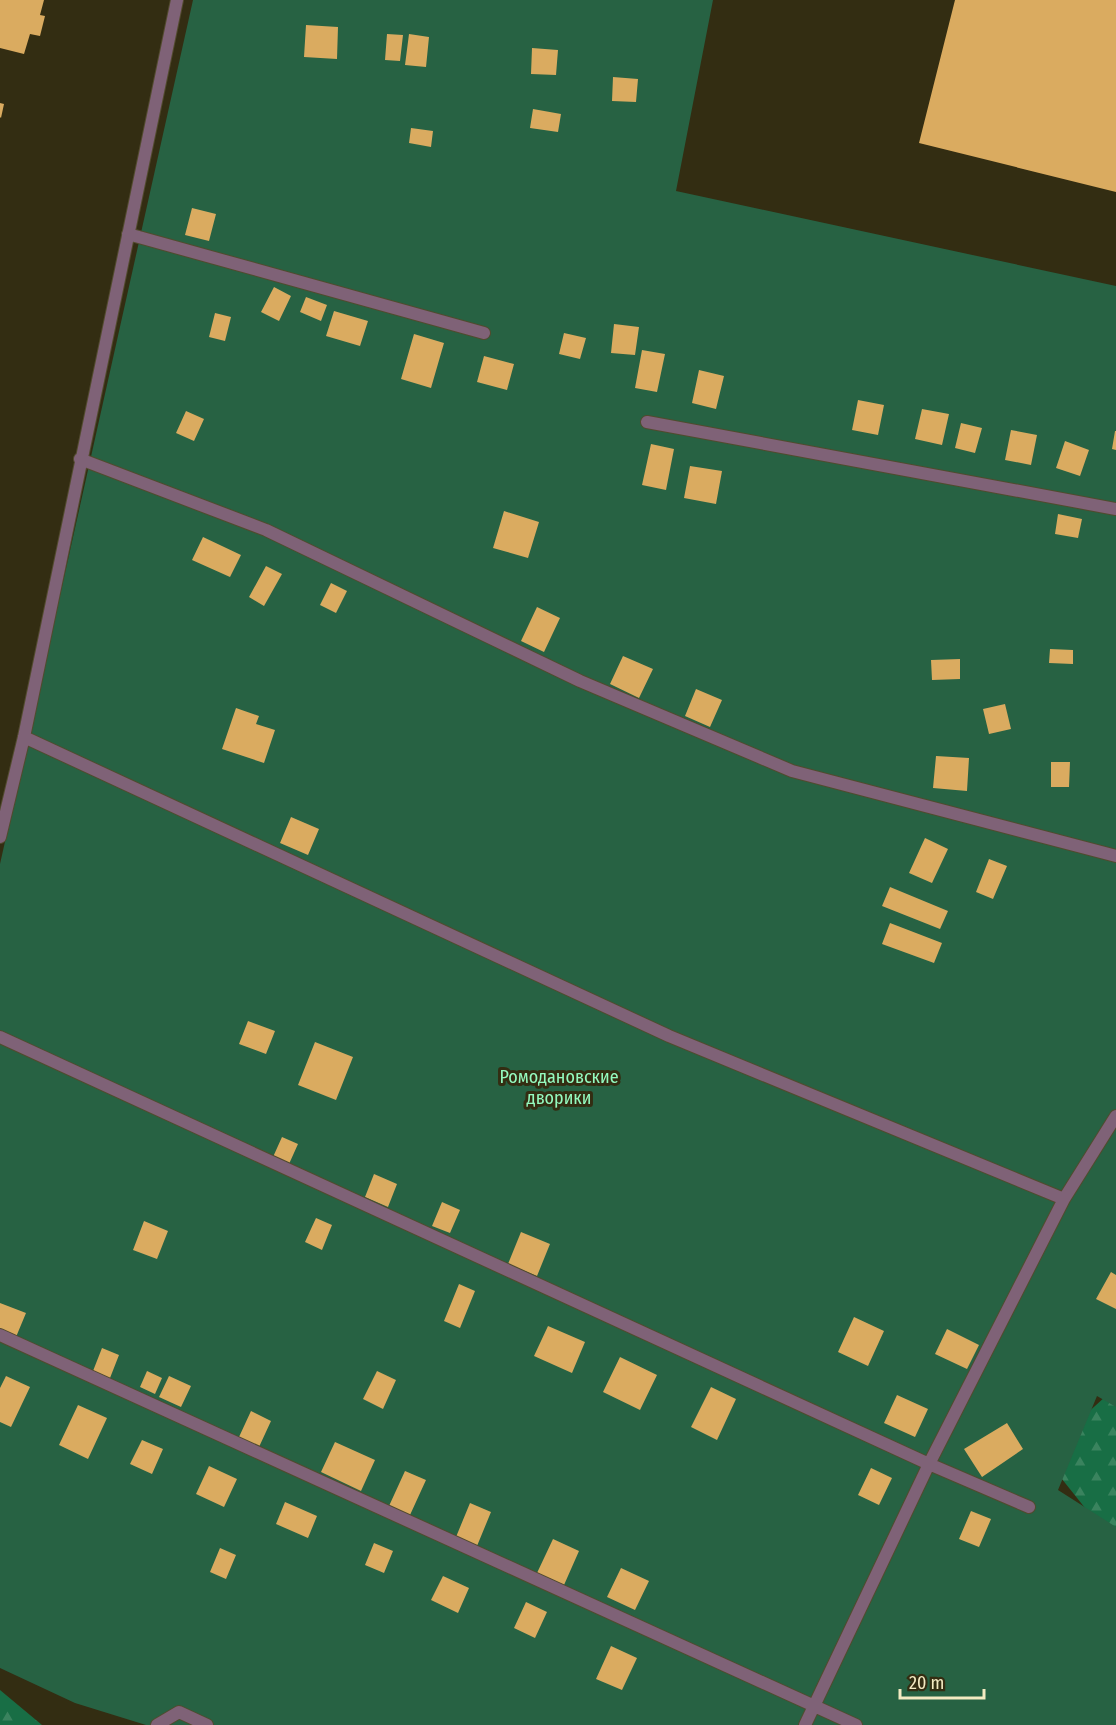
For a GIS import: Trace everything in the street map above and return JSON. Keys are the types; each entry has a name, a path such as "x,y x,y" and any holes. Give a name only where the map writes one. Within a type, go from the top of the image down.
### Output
{"lane":[{"path":"0,837 24,737 177,0"},
{"path":"128,234 484,333"},
{"path":"647,422 1116,509"},
{"path":"80,459 266,530 580,681 792,771 1116,856"},
{"path":"24,737 669,1036 1064,1199"},
{"path":"0,1037 929,1464 1029,1506"},
{"path":"805,1725 929,1464 1064,1199 1116,1116"},
{"path":"0,1335 856,1725"},
{"path":"158,1725 179,1712 207,1725"}],"green space":[{"name":"Ромодановские дворики","path":"193,0 713,0 676,191 1116,286 1116,1407 1097,1396 1058,1490 1116,1527 1116,1725 146,1725 75,1703 0,1668 0,864"},
{"path":"1116,1387 1116,1594 1101,1528 1042,1454"},
{"path":"0,1690 42,1725 0,1725"}],"building":[{"path":"0,0 44,0 40,15 45,16 40,36 30,34 24,54 0,48"},
{"path":"955,0 1116,0 1116,192 919,143"},
{"path":"306,25 338,27 337,59 304,57"},
{"path":"387,34 403,35 400,61 385,60"},
{"path":"409,34 429,37 426,67 405,65"},
{"path":"532,48 558,50 556,75 531,74"},
{"path":"613,77 638,79 636,102 612,101"},
{"path":"0,103 4,104 1,118 0,117"},
{"path":"533,109 561,114 558,132 530,128"},
{"path":"411,128 433,131 431,147 409,143"},
{"path":"192,208 216,214 209,241 185,235"},
{"path":"274,287 291,296 279,321 261,312"},
{"path":"306,297 327,305 321,321 300,312"},
{"path":"334,311 368,321 360,346 326,336"},
{"path":"215,313 231,317 225,341 209,337"},
{"path":"614,324 639,327 635,355 611,353"},
{"path":"564,333 586,338 580,359 559,354"},
{"path":"414,334 444,343 431,388 401,379"},
{"path":"642,350 665,354 657,392 635,388"},
{"path":"484,356 514,364 507,390 477,382"},
{"path":"699,370 724,376 716,409 692,403"},
{"path":"858,400 884,405 878,435 852,430"},
{"path":"922,409 949,414 942,445 915,439"},
{"path":"186,411 204,419 194,441 176,433"},
{"path":"961,423 982,428 975,453 955,448"},
{"path":"1011,430 1037,435 1031,465 1005,460"},
{"path":"1116,431 1116,450 1112,449"},
{"path":"1065,441 1089,450 1080,476 1056,468"},
{"path":"651,444 674,449 666,490 642,485"},
{"path":"690,466 722,471 716,504 684,498"},
{"path":"504,511 539,522 528,558 493,548"},
{"path":"1058,514 1082,519 1078,538 1055,534"},
{"path":"203,537 241,555 230,577 192,560"},
{"path":"266,566 282,574 264,606 249,597"},
{"path":"331,583 347,591 336,613 320,605"},
{"path":"537,607 560,618 544,652 521,641"},
{"path":"1050,649 1073,650 1073,664 1049,663"},
{"path":"623,656 653,669 639,698 610,684"},
{"path":"960,659 960,679 932,680 931,660"},
{"path":"696,689 722,700 710,727 685,716"},
{"path":"1005,704 1011,729 989,734 983,709"},
{"path":"236,708 259,716 256,724 275,730 264,763 222,749"},
{"path":"936,756 969,758 967,791 933,788"},
{"path":"1051,762 1070,762 1069,787 1051,787"},
{"path":"291,817 319,829 308,855 280,843"},
{"path":"925,838 948,849 932,883 909,873"},
{"path":"989,859 1007,866 993,899 976,892"},
{"path":"890,887 948,911 940,929 882,906"},
{"path":"890,923 942,943 934,963 882,944"},
{"path":"248,1021 275,1031 266,1054 239,1044"},
{"path":"315,1042 353,1057 336,1100 298,1085"},
{"path":"282,1137 298,1144 289,1164 273,1157"},
{"path":"374,1174 397,1184 388,1207 365,1197"},
{"path":"442,1202 460,1210 450,1233 432,1226"},
{"path":"316,1218 332,1225 322,1250 305,1242"},
{"path":"144,1221 168,1231 157,1259 133,1250"},
{"path":"521,1232 550,1244 537,1276 508,1264"},
{"path":"1111,1272 1116,1275 1116,1309 1096,1299"},
{"path":"459,1284 475,1291 460,1328 444,1321"},
{"path":"0,1303 26,1313 16,1337 0,1330"},
{"path":"854,1317 884,1331 868,1366 838,1352"},
{"path":"548,1326 585,1342 572,1373 534,1356"},
{"path":"947,1329 979,1345 967,1369 935,1354"},
{"path":"102,1348 119,1355 110,1378 93,1371"},
{"path":"620,1357 657,1375 640,1410 603,1392"},
{"path":"147,1371 162,1378 155,1394 140,1387"},
{"path":"377,1371 396,1380 383,1409 363,1399"},
{"path":"6,1376 30,1387 11,1427 0,1422 0,1388"},
{"path":"169,1376 191,1386 181,1407 159,1397"},
{"path":"711,1387 736,1399 717,1440 691,1427"},
{"path":"897,1395 928,1409 915,1437 884,1423"},
{"path":"78,1405 107,1418 88,1459 59,1445"},
{"path":"251,1411 271,1421 259,1447 239,1437"},
{"path":"1007,1423 1023,1449 982,1477 964,1449"},
{"path":"142,1440 163,1449 152,1474 130,1464"},
{"path":"335,1442 375,1460 361,1491 321,1472"},
{"path":"209,1466 237,1479 224,1507 196,1494"},
{"path":"871,1468 892,1478 879,1505 858,1495"},
{"path":"405,1471 426,1480 410,1515 389,1506"},
{"path":"285,1502 317,1516 308,1538 276,1524"},
{"path":"470,1503 491,1512 477,1546 456,1537"},
{"path":"971,1511 991,1519 979,1547 959,1539"},
{"path":"553,1539 579,1551 564,1585 537,1573"},
{"path":"374,1543 393,1551 384,1573 365,1565"},
{"path":"220,1548 236,1555 226,1579 210,1572"},
{"path":"621,1568 649,1581 635,1610 607,1597"},
{"path":"443,1576 469,1588 458,1613 431,1600"},
{"path":"526,1602 547,1612 535,1638 514,1628"},
{"path":"611,1646 637,1658 622,1690 596,1679"}]}
